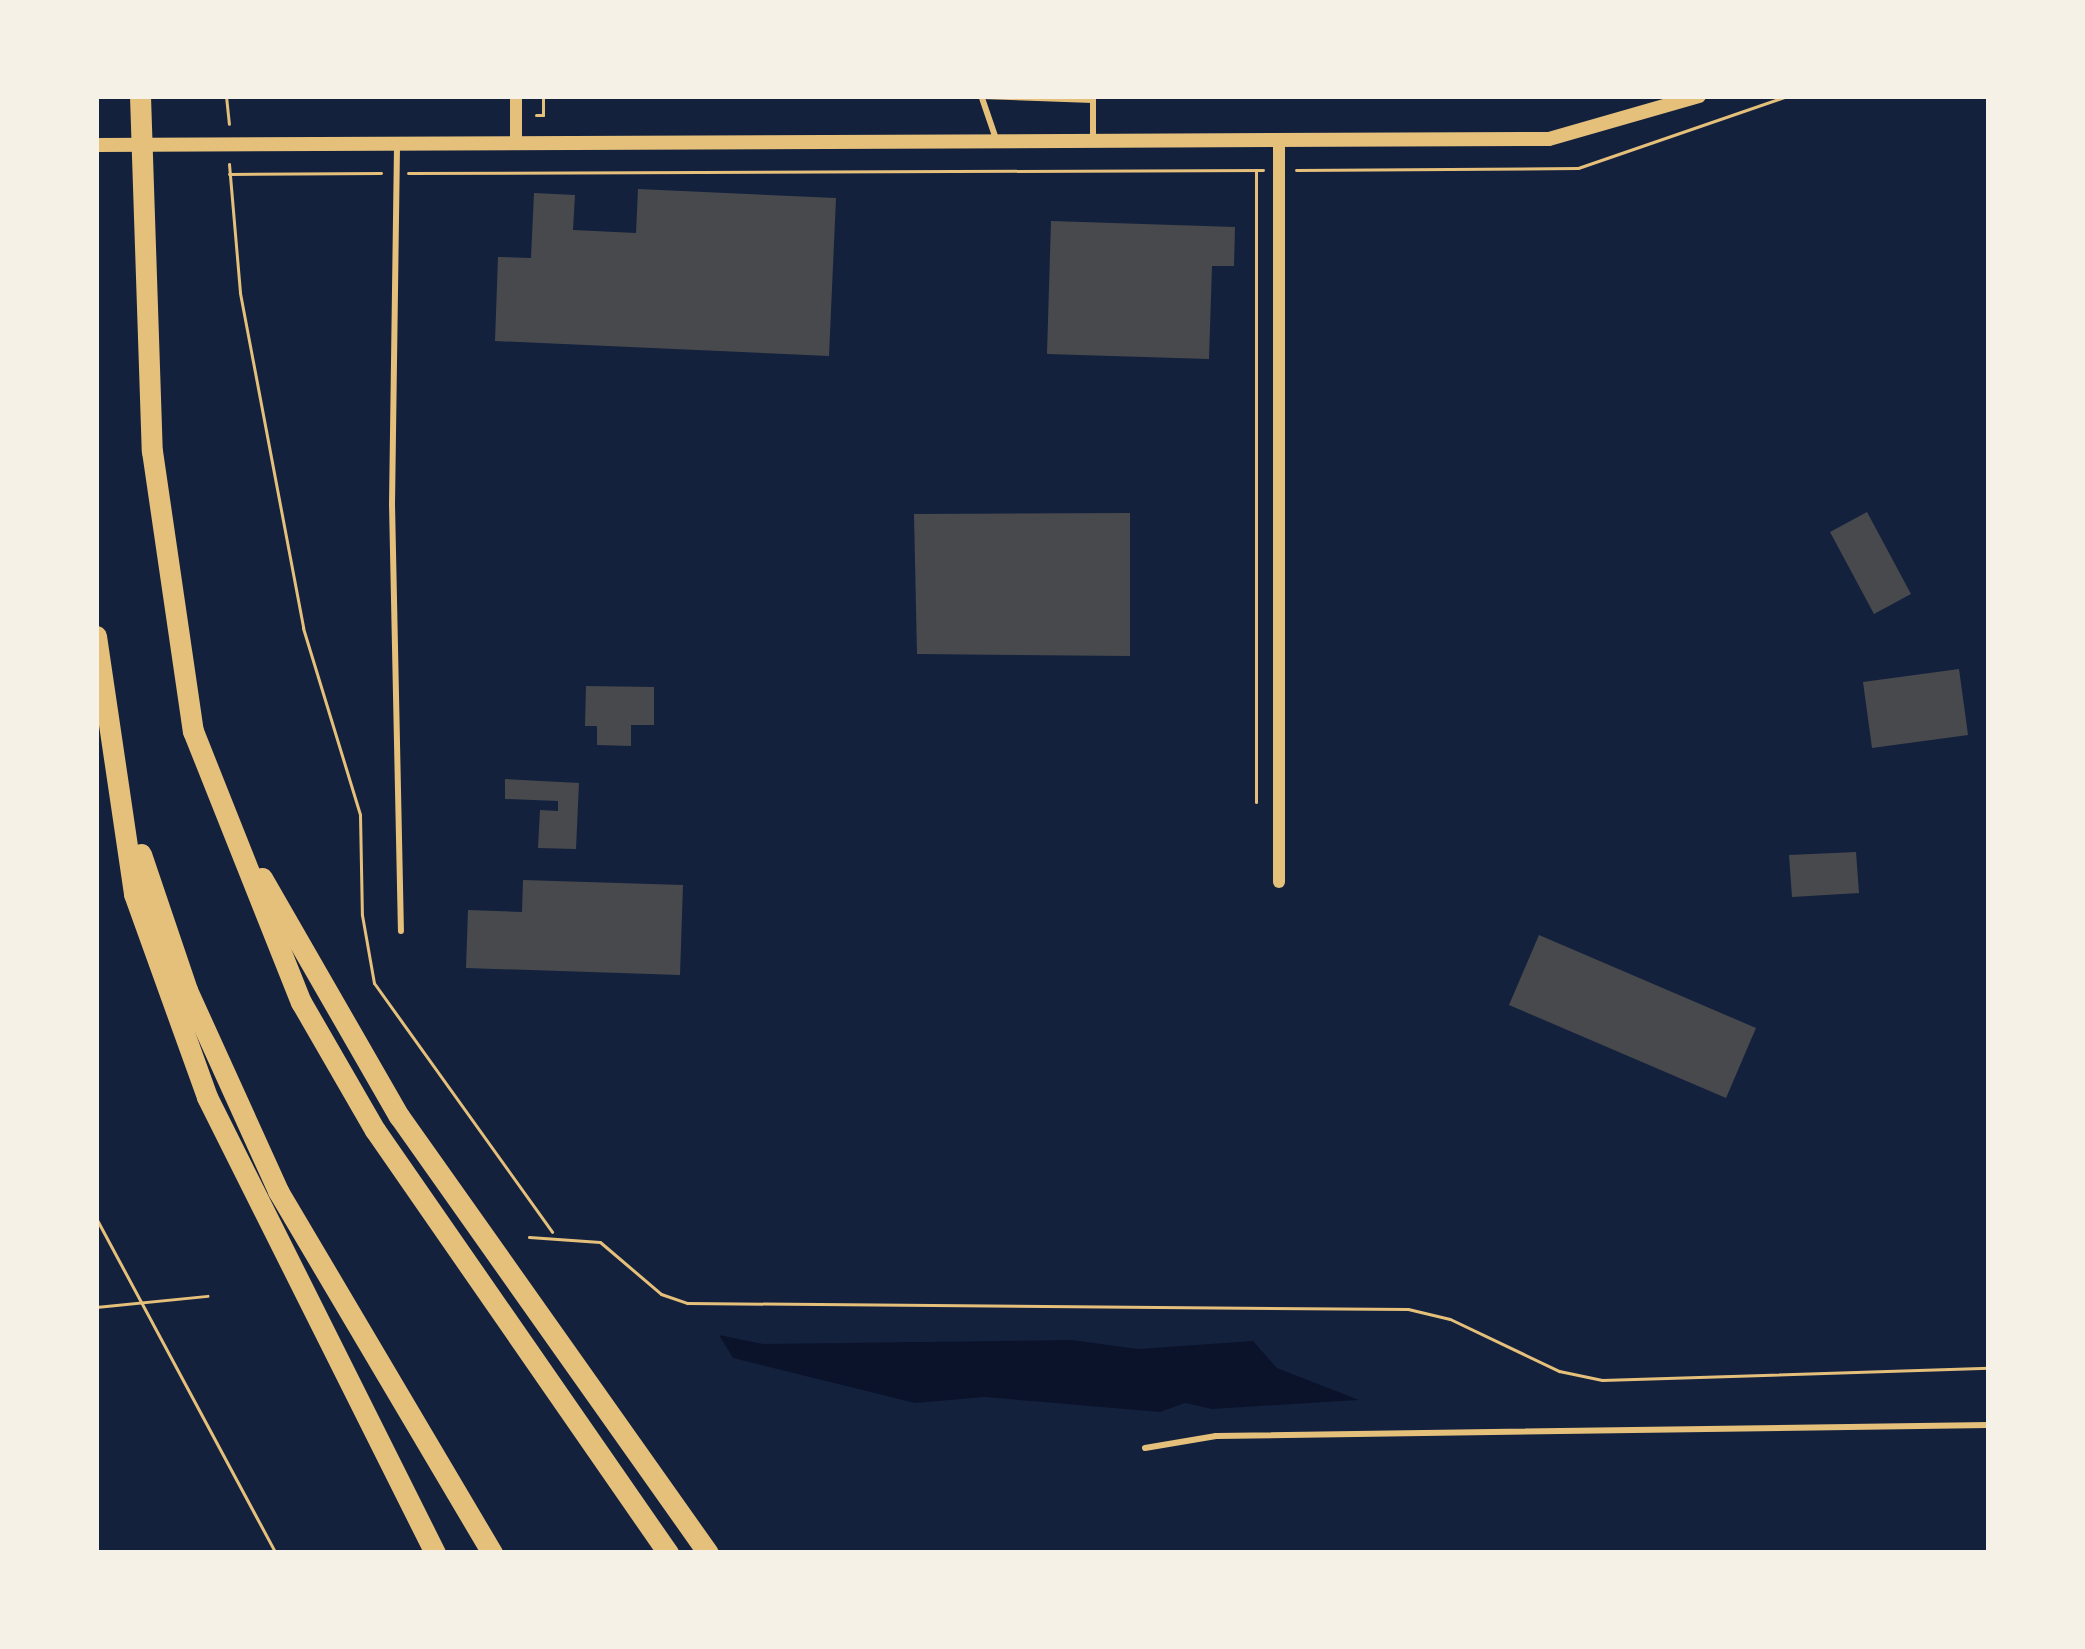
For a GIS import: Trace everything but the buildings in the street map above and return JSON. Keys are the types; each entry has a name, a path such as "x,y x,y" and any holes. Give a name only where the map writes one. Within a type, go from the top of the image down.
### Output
{"highway":[{"path":"140,106 152,451 194,731 301,1002 375,1130 668,1553"},
{"path":"96,636 134,894 207,1097 435,1553"},
{"path":"194,731 323,996 708,1553"},
{"path":"114,748 150,891 228,1090 289,1210 492,1553"}],"street":[{"path":"516,96 516,143"},
{"path":"96,145 1549,139 1700,96"},
{"path":"1279,141 1279,882"}],"lane":[{"path":"997,142 981,97 1093,100 1094,141"},
{"path":"397,144 392,504 401,931"},
{"path":"1145,1448 1216,1436 1989,1425"}],"path":[{"path":"226,96 230,127"},
{"path":"516,115 542,115 543,96"},
{"path":"229,174 1578,168 1786,96"},
{"path":"229,162 240,293 303,628 360,815 362,915 374,982 553,1234"},
{"path":"1256,170 1256,802"},
{"path":"96,1218 149,1305 277,1553"},
{"path":"529,1237 553,1234 615,1250 661,1294 687,1303 1408,1309 1450,1319 1559,1371 1603,1380 1989,1368"},
{"path":"96,1306 149,1305 207,1296"}],"water":[{"path":"719,1335 763,1344 1072,1340 1138,1349 1253,1341 1277,1368 1359,1400 1212,1409 1185,1403 1160,1412 985,1397 915,1403 733,1358"}]}
